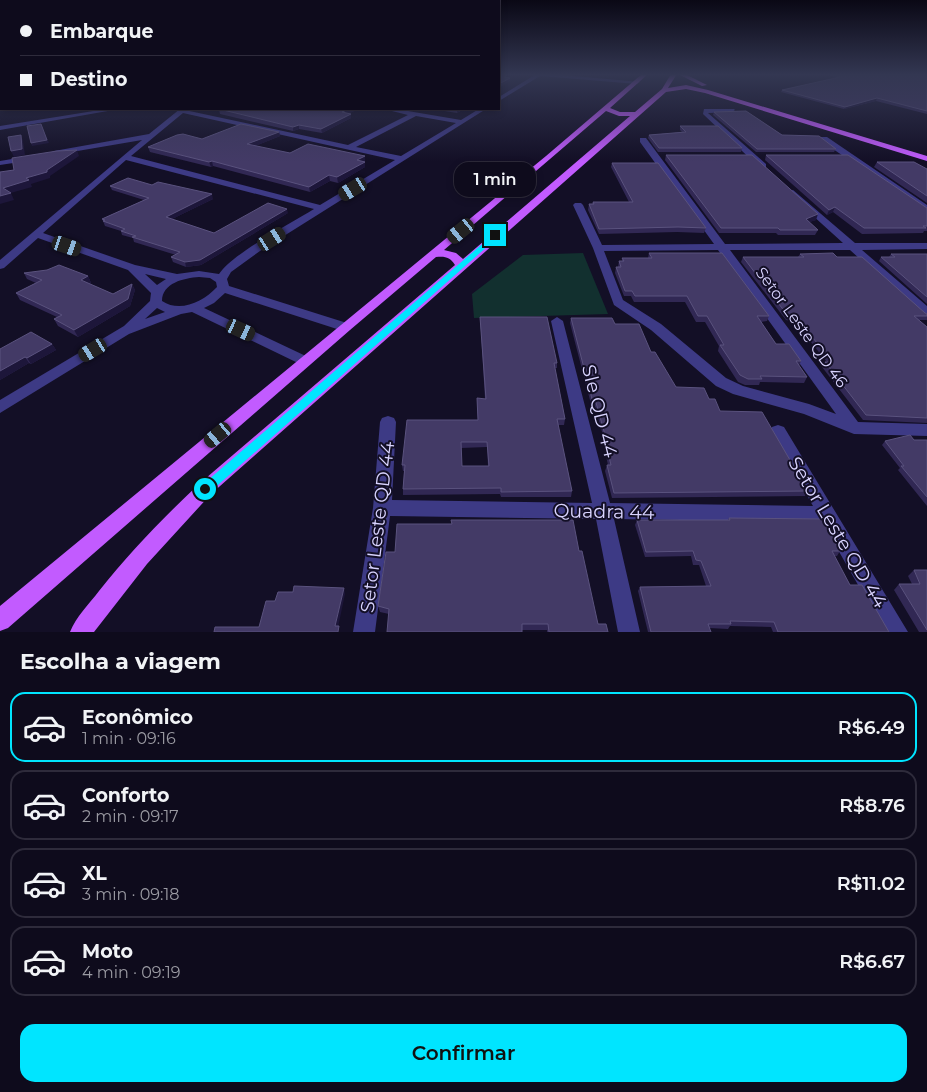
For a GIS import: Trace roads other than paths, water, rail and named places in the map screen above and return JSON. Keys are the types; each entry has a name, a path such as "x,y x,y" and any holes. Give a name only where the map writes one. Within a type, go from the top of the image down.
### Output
{"main road":[{"path":"0,620 345,326 612,103"},
{"path":"81,632 133,564 170,523 205,489 648,103"},
{"path":"746,103 927,159"},
{"path":"766,103 927,151"},
{"path":"606,109 619,114 635,114"},
{"path":"897,150 908,150 909,146"},
{"path":"431,255 450,254 456,256 461,265"}],"street":[{"path":"0,128 110,110"},
{"path":"0,266 35,234 182,110 402,159"},
{"path":"393,110 463,122"},
{"path":"0,407 124,332 213,299 222,284 227,270 256,249 481,110"},
{"path":"732,110 706,110 705,113 773,175"},
{"path":"348,148 415,114"},
{"path":"48,154 154,135"},
{"path":"824,139 927,208"},
{"name":"Setor Leste QD 46","path":"643,140 661,156 722,247 854,428"},
{"path":"0,163 38,156"},
{"path":"742,156 761,156"},
{"path":"829,156 849,156"},
{"path":"125,157 320,208"},
{"path":"788,188 927,313"},
{"path":"578,206 598,248 618,302 660,330 721,382 738,390 809,410 854,428 927,430"},
{"path":"35,234 132,268 178,278"},
{"path":"598,248 927,246"},
{"path":"124,332 169,282 178,278 200,274 256,249"},
{"path":"132,268 166,308 188,308 305,360"},
{"path":"200,274 212,275 222,284 345,326"},
{"name":"Sle QD 44","path":"557,321 603,510 629,632"},
{"name":"Setor Leste QD 44","path":"364,632 382,508 388,422"},
{"name":"Setor Leste QD 44","path":"778,431 898,632"},
{"name":"Quadra 44","path":"382,508 827,514"}]}
